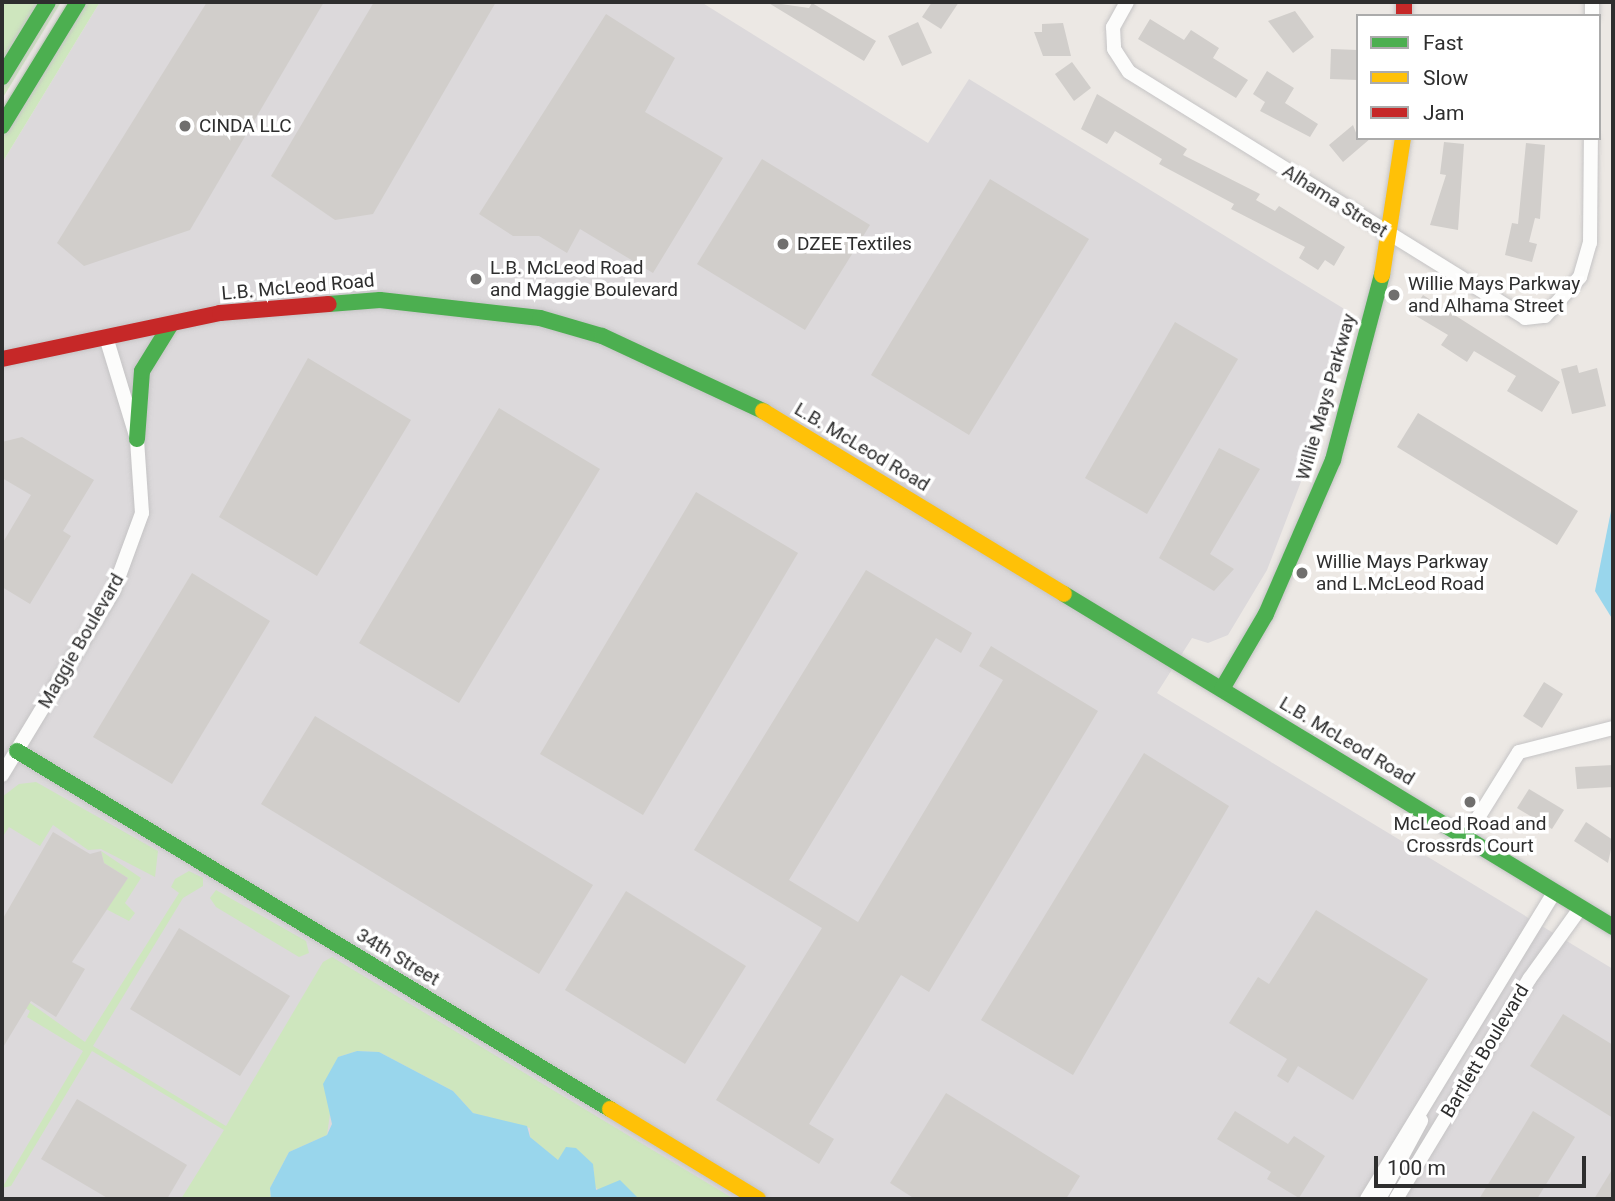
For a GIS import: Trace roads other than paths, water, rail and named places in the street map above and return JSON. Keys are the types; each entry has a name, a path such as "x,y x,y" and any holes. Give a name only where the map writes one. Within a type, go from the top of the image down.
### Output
{"street":[{"path":"2,77 48,2"},
{"path":"2,126 78,2"},
{"name":"Alhama Street","path":"1127,2 1113,27 1114,48 1129,72 1525,318 1545,316 1580,277 1590,243 1591,140"},
{"name":"Willie Mays Parkway","path":"1222,690 1266,614 1333,460 1392,237 1403,140"},
{"name":"L.B. McLeod Road","path":"2,359 171,324 380,300 540,318 602,336 739,397 1613,927"},
{"path":"137,439 142,371 171,324"},
{"name":"Maggie Boulevard","path":"2,775 113,592 130,552 143,489 137,439 106,337"},
{"path":"1466,837 1519,752 1613,728"},
{"name":"34th Street","path":"17,751 758,1199"},
{"name":"Bartlett Boulevard","path":"1367,1199 1555,891"},
{"name":"Bartlett Boulevard","path":"1396,1199 1510,1010 1581,906"},
{"name":"Bartlett Boulevard","path":"1379,1199 1413,1143 1431,1093"}],"water":[{"path":"1613,501 1613,620 1595,591"},
{"path":"357,1051 379,1052 453,1091 473,1113 527,1126 530,1137 558,1160 566,1147 576,1148 593,1164 596,1190 620,1180 639,1199 271,1199 270,1188 289,1152 327,1135 332,1124 323,1084 338,1057"}],"place":[{"name":"CINDA LLC","path":"185,126"},
{"name":"DZEE Textiles","path":"783,244"},
{"name":"L.B. McLeod Road and Maggie Boulevard","path":"476,279"},
{"name":"Willie Mays Parkway and Alhama Street","path":"1394,295"},
{"name":"Willie Mays Parkway and L.McLeod Road","path":"1302,573"},
{"name":"McLeod Road and Crossrds Court","path":"1470,802"}]}
